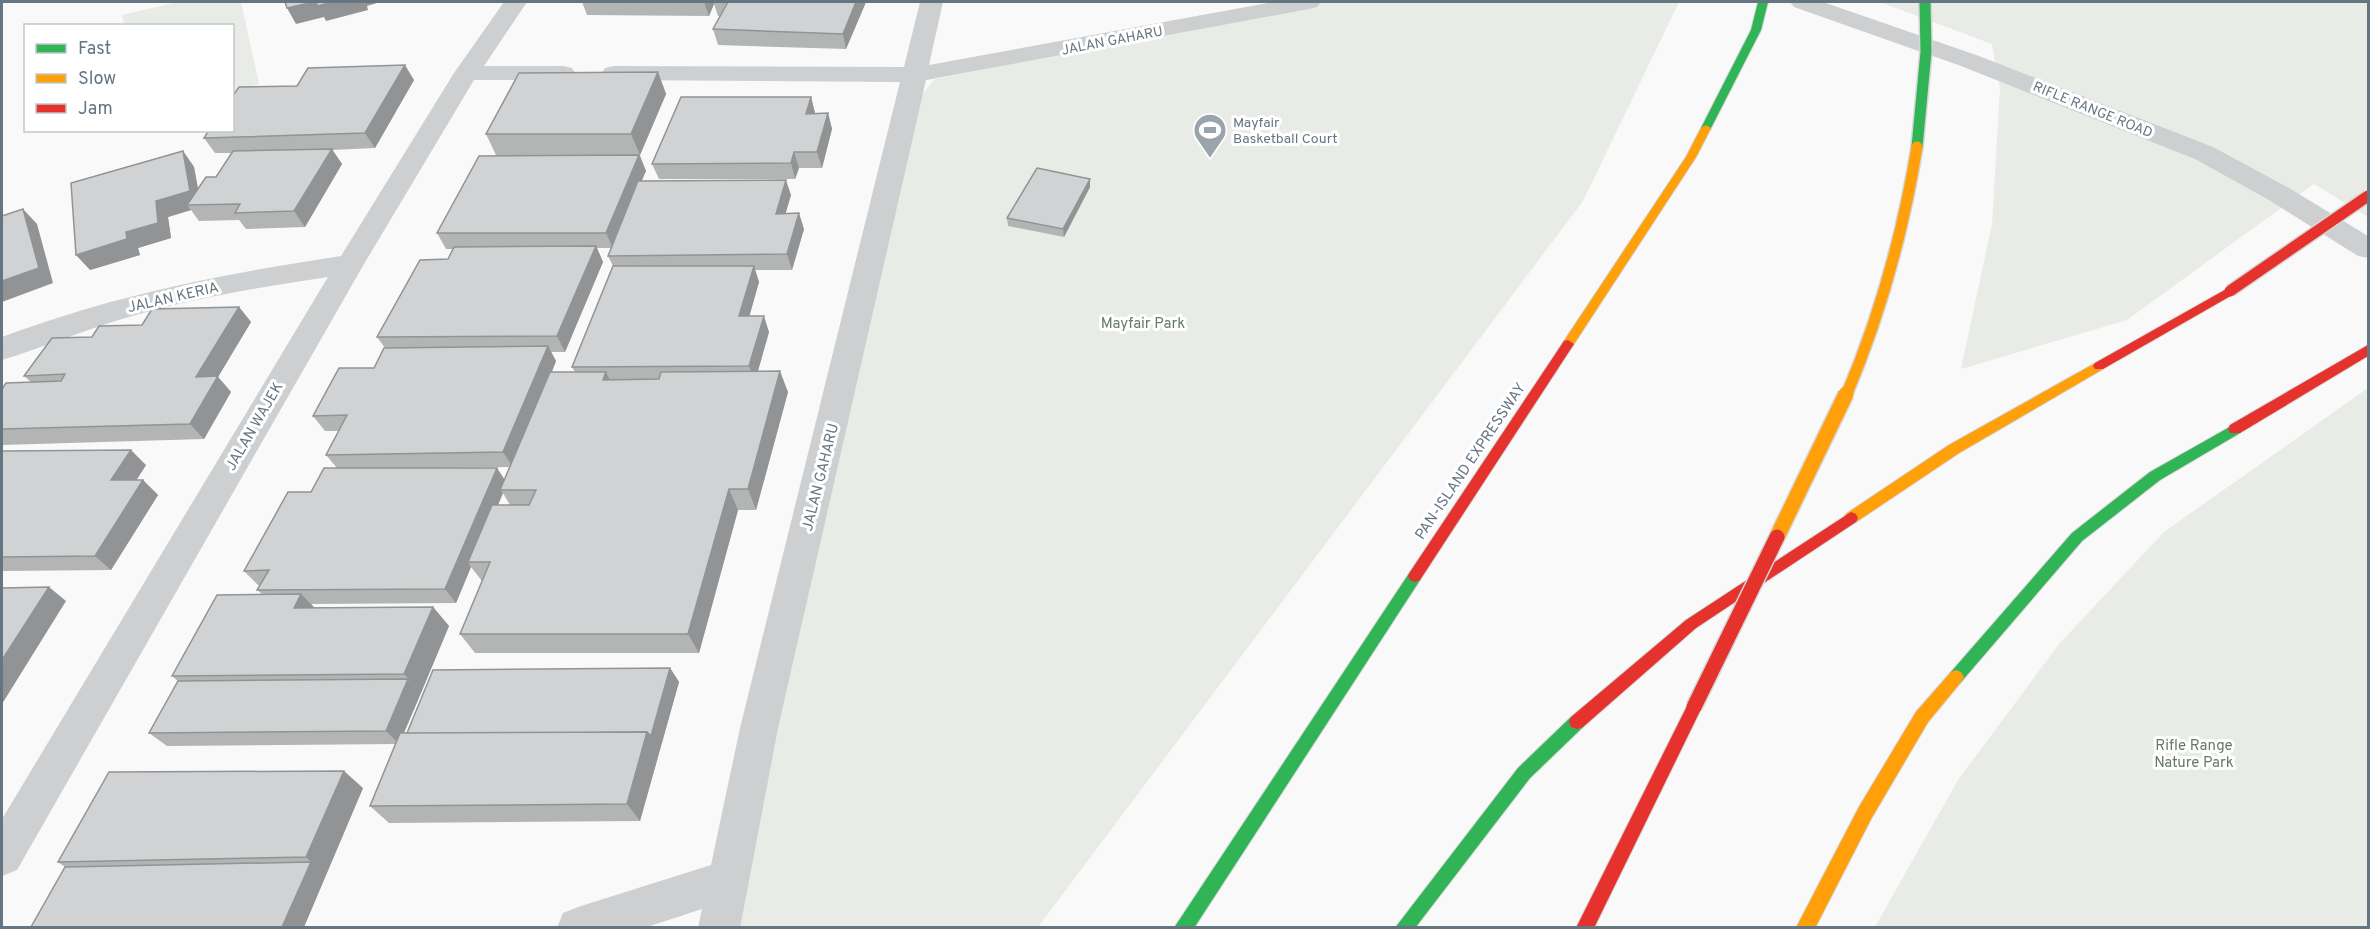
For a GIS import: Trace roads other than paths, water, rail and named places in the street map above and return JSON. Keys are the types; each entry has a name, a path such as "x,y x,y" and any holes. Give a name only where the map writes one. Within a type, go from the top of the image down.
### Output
{"highway":[{"name":"PAN-ISLAND EXPRESSWAY","path":"1183,927 1691,157 1756,30 1762,2"},
{"path":"1585,927 1847,391 1890,267 1914,170 1923,92 1927,25 1925,2"},
{"path":"1404,927 1524,773 1570,728 1691,624 1954,449 2230,291 2368,196"},
{"path":"1805,927 1865,813 1922,717 2077,537 2155,476 2364,354"}],"street":[{"name":"JALAN WAJEK","path":"2,856 350,264 465,73 515,2"},
{"path":"915,75 931,2"},
{"name":"JALAN GAHARU","path":"465,73 915,75 1310,2"},
{"name":"RIFLE RANGE ROAD","path":"1802,2 1970,60 2204,153 2279,194 2368,249"},
{"name":"JALAN GAHARU","path":"719,927 759,728 915,75"},
{"name":"JALAN KERIA","path":"2,349 87,319 160,298 350,264"},
{"path":"578,927 727,880"}],"place":[{"name":"Mayfair Basketball Court","path":"1210,159"}],"park label":[{"name":"Mayfair Park","path":"1143,323"},
{"name":"Rifle Range Nature Park","path":"2194,754"}]}
